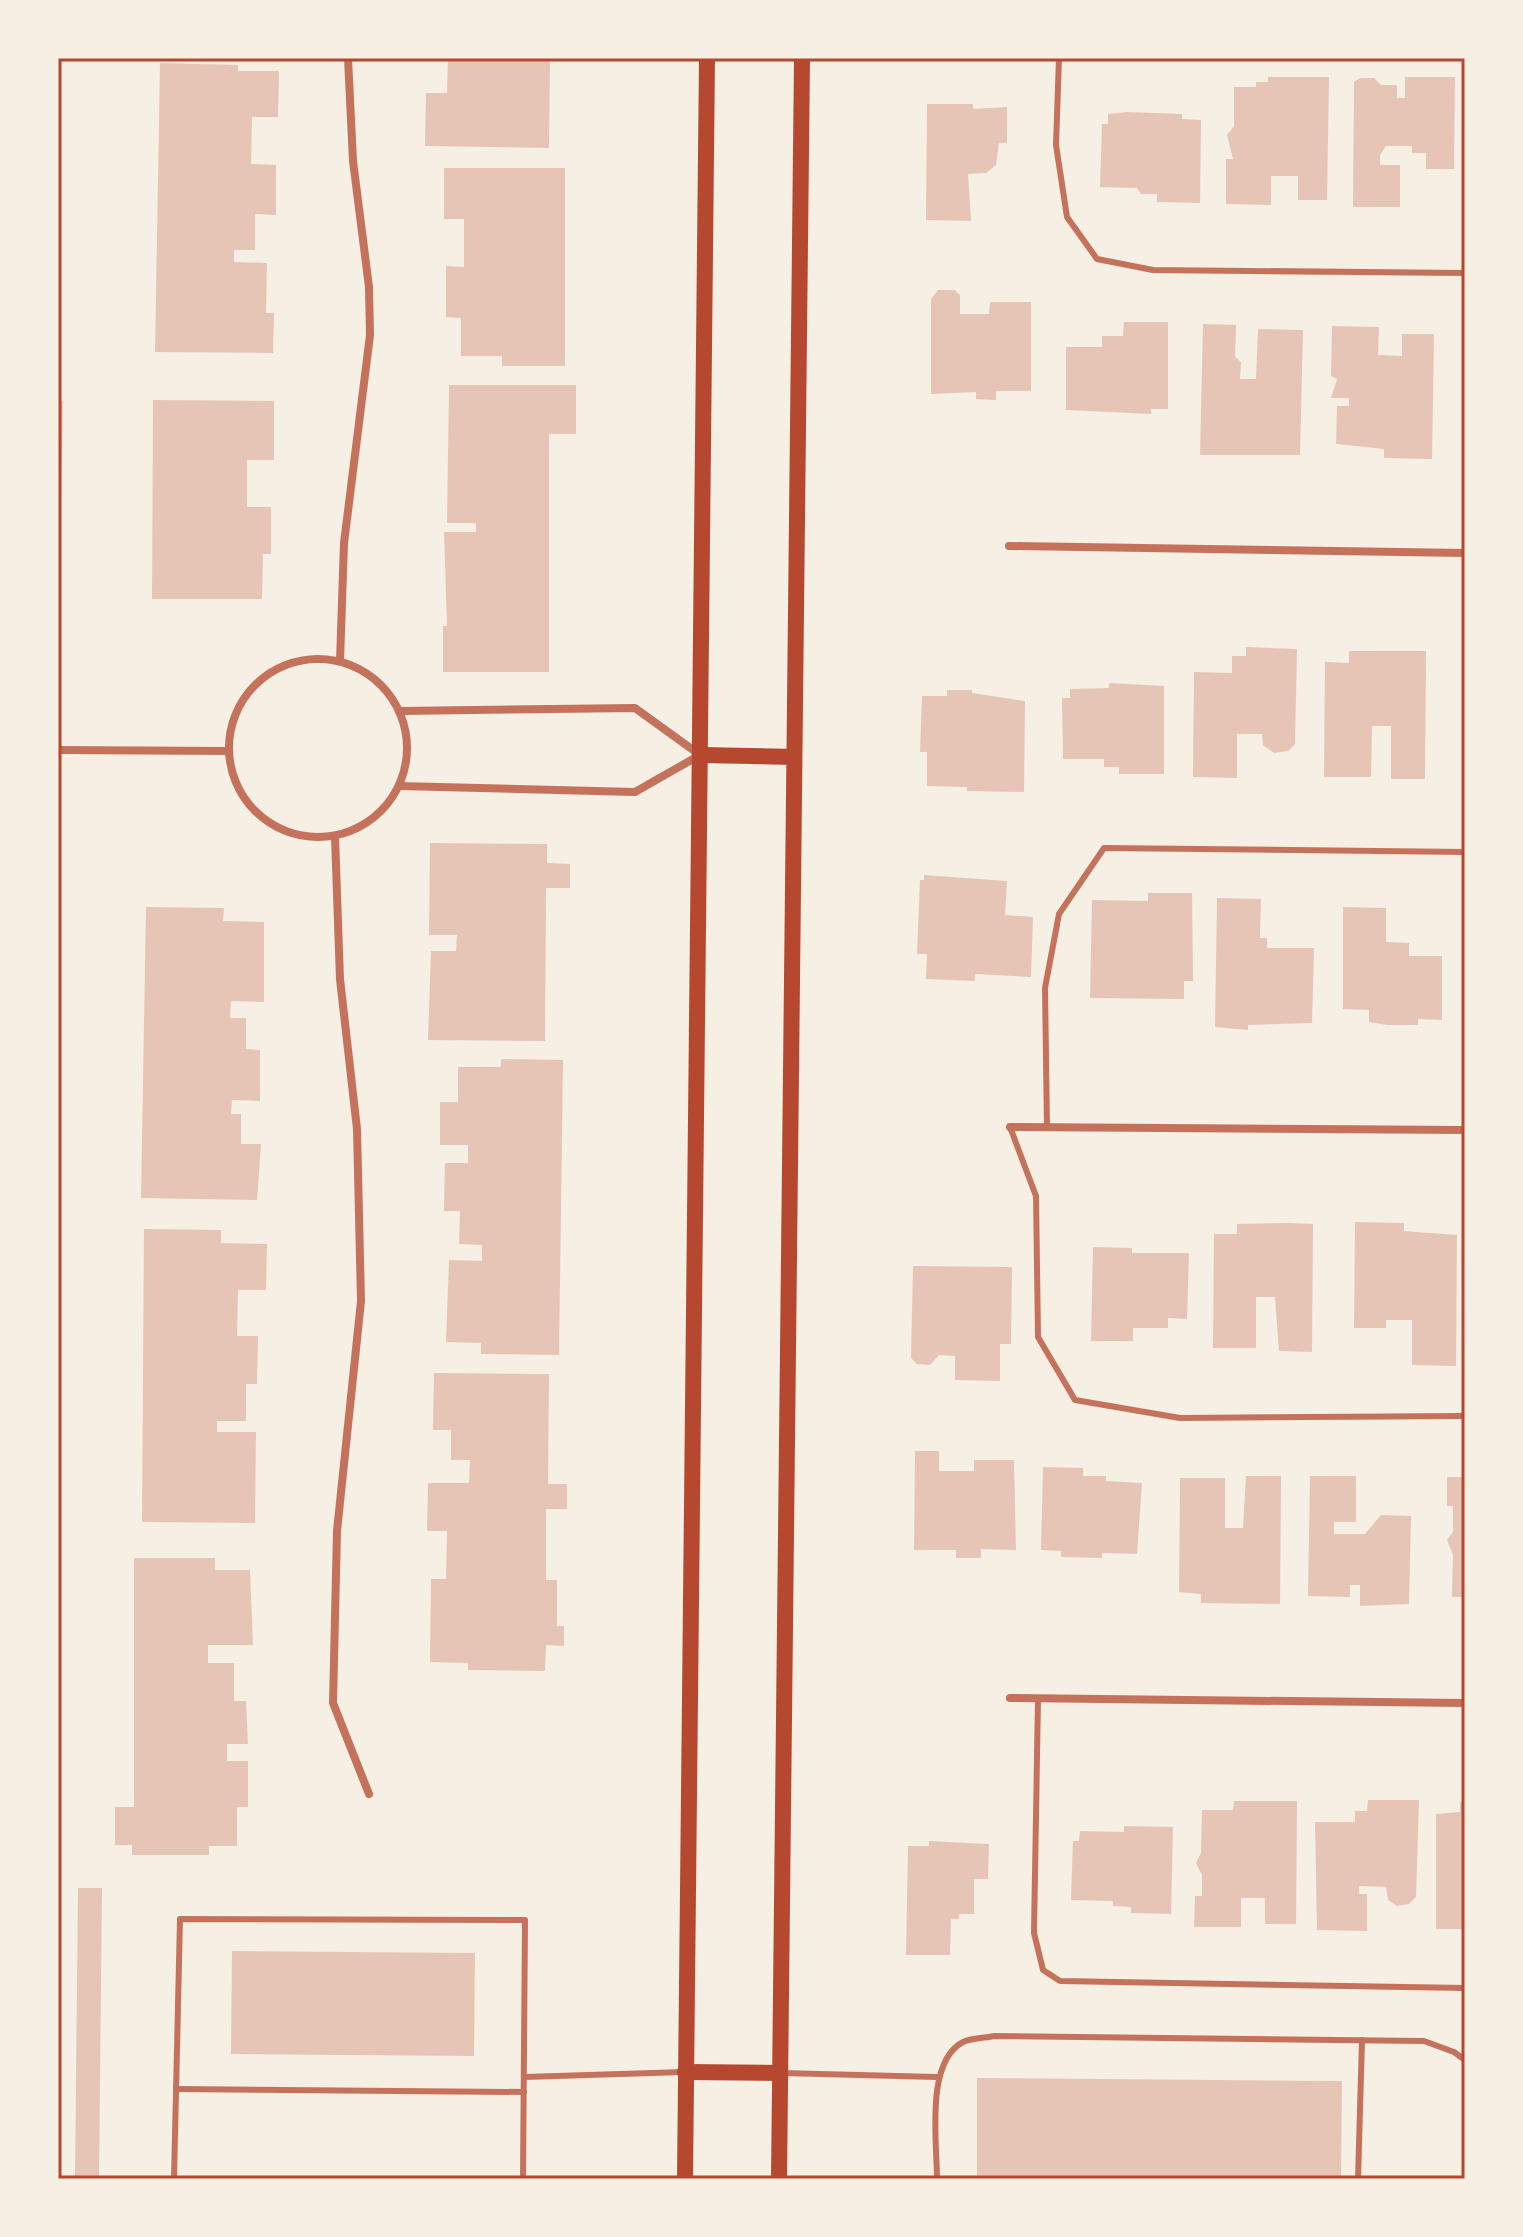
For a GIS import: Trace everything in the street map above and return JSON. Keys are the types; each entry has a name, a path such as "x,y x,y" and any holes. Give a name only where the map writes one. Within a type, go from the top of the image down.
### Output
{"main road":[{"path":"685,2179 707,58"},
{"path":"779,2179 802,58"},
{"path":"700,755 794,757"},
{"path":"685,2072 780,2073"}],"street":[{"path":"340,661 344,543 370,335 369,287 353,161 348,58"},
{"path":"1009,546 1465,553"},
{"path":"310,659 340,661 361,669 383,687 399,711 406,736 406,762 399,786 383,810 361,827 335,837 304,837 275,827 251,808 235,782 229,751 238,708 251,689 268,674 310,659"},
{"path":"399,711 635,708 700,755 635,792 399,786"},
{"path":"58,750 229,751"},
{"path":"335,837 340,979 357,1129 361,1301 337,1531 333,1703 369,1794"},
{"path":"1010,1127 1465,1130"},
{"path":"1010,1698 1465,1703"}],"lane":[{"path":"1059,58 1056,145 1067,217 1097,259 1153,270 1465,273"},
{"path":"1047,1128 1045,988 1059,914 1104,848 1465,852"},
{"path":"1010,1127 1036,1196 1038,1337 1075,1400 1180,1418 1465,1416"},
{"path":"1038,1698 1034,1933 1043,1970 1060,1981 1465,1988"},
{"path":"174,2179 180,1919 525,1920 523,2179"},
{"path":"937,2179 937,2077 949,2053 965,2041 995,2036 1424,2041 1454,2052 1465,2060"},
{"path":"1358,2179 1362,2040"},
{"path":"524,2077 685,2072"},
{"path":"780,2073 937,2077"},
{"path":"176,2089 524,2092"}],"building":[{"path":"448,58 550,58 549,148 425,146 426,93 447,93"},
{"path":"160,63 238,65 238,71 279,71 278,117 252,117 251,164 276,165 276,215 255,214 255,250 234,250 234,262 267,263 266,313 274,313 273,353 155,352"},
{"path":"1268,77 1329,77 1327,200 1298,200 1298,176 1271,176 1271,205 1226,204 1226,159 1233,159 1227,135 1234,126 1234,87 1256,87 1256,82 1268,82"},
{"path":"1405,77 1455,77 1454,169 1426,169 1426,153 1412,153 1412,146 1386,146 1380,155 1380,165 1400,165 1400,207 1353,207 1354,82 1360,78 1374,78 1381,85 1397,85 1397,98 1405,98"},
{"path":"927,104 973,104 973,109 1007,107 1007,143 999,143 996,165 986,173 968,174 971,221 926,220"},
{"path":"1108,114 1182,114 1182,119 1201,120 1200,203 1157,202 1157,194 1141,194 1137,188 1100,187 1102,124 1108,124"},
{"path":"444,168 565,168 565,366 502,366 502,356 461,356 461,318 446,317 446,266 464,267 464,219 444,219"},
{"path":"938,290 954,290 960,295 960,314 989,314 990,302 1031,302 1031,391 996,391 996,400 976,399 976,392 931,394 931,299"},
{"path":"1124,322 1168,322 1168,409 1151,409 1151,414 1066,410 1066,347 1102,347 1102,336 1123,336"},
{"path":"1203,324 1236,325 1235,357 1241,362 1240,379 1256,379 1258,329 1303,330 1300,455 1200,455"},
{"path":"1332,326 1379,327 1378,355 1402,356 1402,334 1434,334 1432,459 1384,458 1384,449 1336,444 1337,406 1349,406 1349,398 1331,398 1337,379 1331,376"},
{"path":"449,385 576,385 576,434 549,434 549,672 443,672 443,626 447,626 444,532 476,532 476,523 447,523"},
{"path":"153,400 274,401 274,460 247,460 247,507 271,507 271,554 263,554 262,599 152,599"},
{"path":"58,401 63,401 61,506 58,506"},
{"path":"1246,647 1297,649 1295,744 1288,751 1274,753 1263,745 1262,734 1237,734 1237,778 1193,777 1194,672 1232,673 1232,656 1246,656"},
{"path":"1349,651 1426,651 1425,779 1391,779 1391,726 1372,726 1371,777 1324,777 1325,662 1349,663"},
{"path":"1109,683 1164,686 1164,774 1119,774 1119,767 1104,767 1104,759 1063,759 1062,698 1070,698 1070,689 1109,688"},
{"path":"947,690 972,690 972,693 1025,701 1024,792 967,791 967,787 927,786 927,752 920,752 922,696 947,696"},
{"path":"430,843 547,844 547,863 570,864 570,888 546,888 545,1041 428,1040 431,951 456,951 457,935 429,935"},
{"path":"924,875 1007,881 1005,915 1033,917 1031,977 975,974 975,981 926,979 927,954 917,954 920,880 924,880"},
{"path":"1148,893 1192,893 1193,981 1184,981 1184,999 1090,998 1092,900 1148,901"},
{"path":"1217,898 1261,899 1260,938 1267,938 1267,948 1314,948 1312,1023 1248,1025 1248,1030 1215,1027"},
{"path":"146,907 224,908 223,921 264,922 264,1002 231,1001 230,1018 246,1018 246,1049 260,1050 260,1101 232,1100 231,1114 241,1114 241,1144 261,1144 257,1200 141,1198"},
{"path":"1343,907 1386,908 1386,942 1409,943 1409,956 1442,956 1442,1020 1418,1019 1418,1025 1387,1025 1369,1022 1369,1010 1343,1009"},
{"path":"501,1059 563,1060 559,1355 481,1354 481,1343 446,1342 449,1260 482,1261 482,1245 459,1244 460,1211 444,1211 445,1163 468,1163 468,1145 440,1145 440,1102 458,1102 458,1067 501,1067"},
{"path":"1355,1222 1404,1223 1404,1231 1457,1235 1456,1366 1412,1365 1412,1320 1386,1320 1386,1328 1354,1328"},
{"path":"1237,1224 1313,1224 1312,1352 1279,1351 1275,1297 1256,1297 1256,1348 1213,1348 1214,1234 1237,1234"},
{"path":"144,1229 221,1230 221,1243 267,1244 266,1290 238,1290 237,1336 258,1336 257,1384 246,1384 246,1421 217,1421 217,1432 256,1432 255,1523 142,1522"},
{"path":"1093,1247 1132,1248 1132,1253 1189,1253 1187,1319 1168,1318 1168,1328 1133,1328 1133,1341 1091,1341"},
{"path":"913,1266 1012,1267 1011,1344 1000,1344 1000,1381 955,1380 955,1356 939,1355 930,1365 917,1364 911,1358"},
{"path":"434,1373 549,1374 548,1484 567,1484 567,1509 546,1509 546,1580 557,1580 557,1626 564,1626 564,1646 546,1645 545,1671 468,1670 468,1663 430,1662 431,1579 446,1579 447,1531 427,1531 428,1483 469,1483 470,1460 451,1460 451,1430 433,1430"},
{"path":"915,1451 939,1451 939,1471 974,1471 974,1460 1014,1460 1016,1550 981,1549 981,1558 956,1558 956,1550 914,1550"},
{"path":"1043,1467 1083,1468 1083,1476 1106,1476 1106,1481 1142,1483 1137,1554 1102,1553 1102,1558 1061,1557 1061,1551 1041,1550"},
{"path":"1246,1476 1281,1476 1280,1604 1201,1603 1201,1594 1179,1592 1180,1478 1225,1478 1225,1528 1243,1528"},
{"path":"1310,1476 1356,1476 1356,1522 1334,1522 1334,1534 1365,1534 1381,1515 1411,1516 1409,1604 1360,1606 1360,1585 1350,1585 1350,1597 1308,1596"},
{"path":"1447,1477 1465,1477 1465,1597 1452,1597 1453,1555 1447,1540 1453,1532 1453,1506 1447,1506"},
{"path":"134,1558 215,1558 215,1570 250,1570 253,1645 208,1645 208,1663 234,1663 234,1701 246,1701 248,1744 227,1744 227,1761 248,1761 248,1807 237,1807 237,1846 209,1846 209,1855 132,1855 132,1845 115,1845 115,1807 134,1807"},
{"path":"1368,1800 1419,1800 1416,1897 1409,1904 1397,1906 1388,1900 1386,1887 1359,1886 1359,1894 1367,1894 1367,1931 1317,1930 1315,1822 1355,1822 1355,1811 1367,1811"},
{"path":"1234,1801 1297,1801 1296,1924 1265,1924 1265,1898 1241,1898 1241,1927 1194,1927 1195,1896 1202,1896 1202,1875 1196,1863 1201,1853 1202,1810 1233,1810"},
{"path":"1460,1802 1465,1802 1465,1929 1436,1929 1436,1814 1460,1812"},
{"path":"1124,1826 1173,1827 1171,1914 1131,1913 1131,1907 1113,1906 1113,1901 1071,1900 1073,1841 1079,1841 1080,1831 1124,1832"},
{"path":"929,1841 989,1844 988,1879 974,1879 974,1914 959,1914 959,1919 951,1919 950,1955 906,1955 908,1846 929,1846"},
{"path":"78,1888 102,1888 99,2178 75,2178"},
{"path":"232,1951 475,1953 474,2056 231,2054"},
{"path":"977,2078 1342,2081 1341,2179 977,2179"}]}
